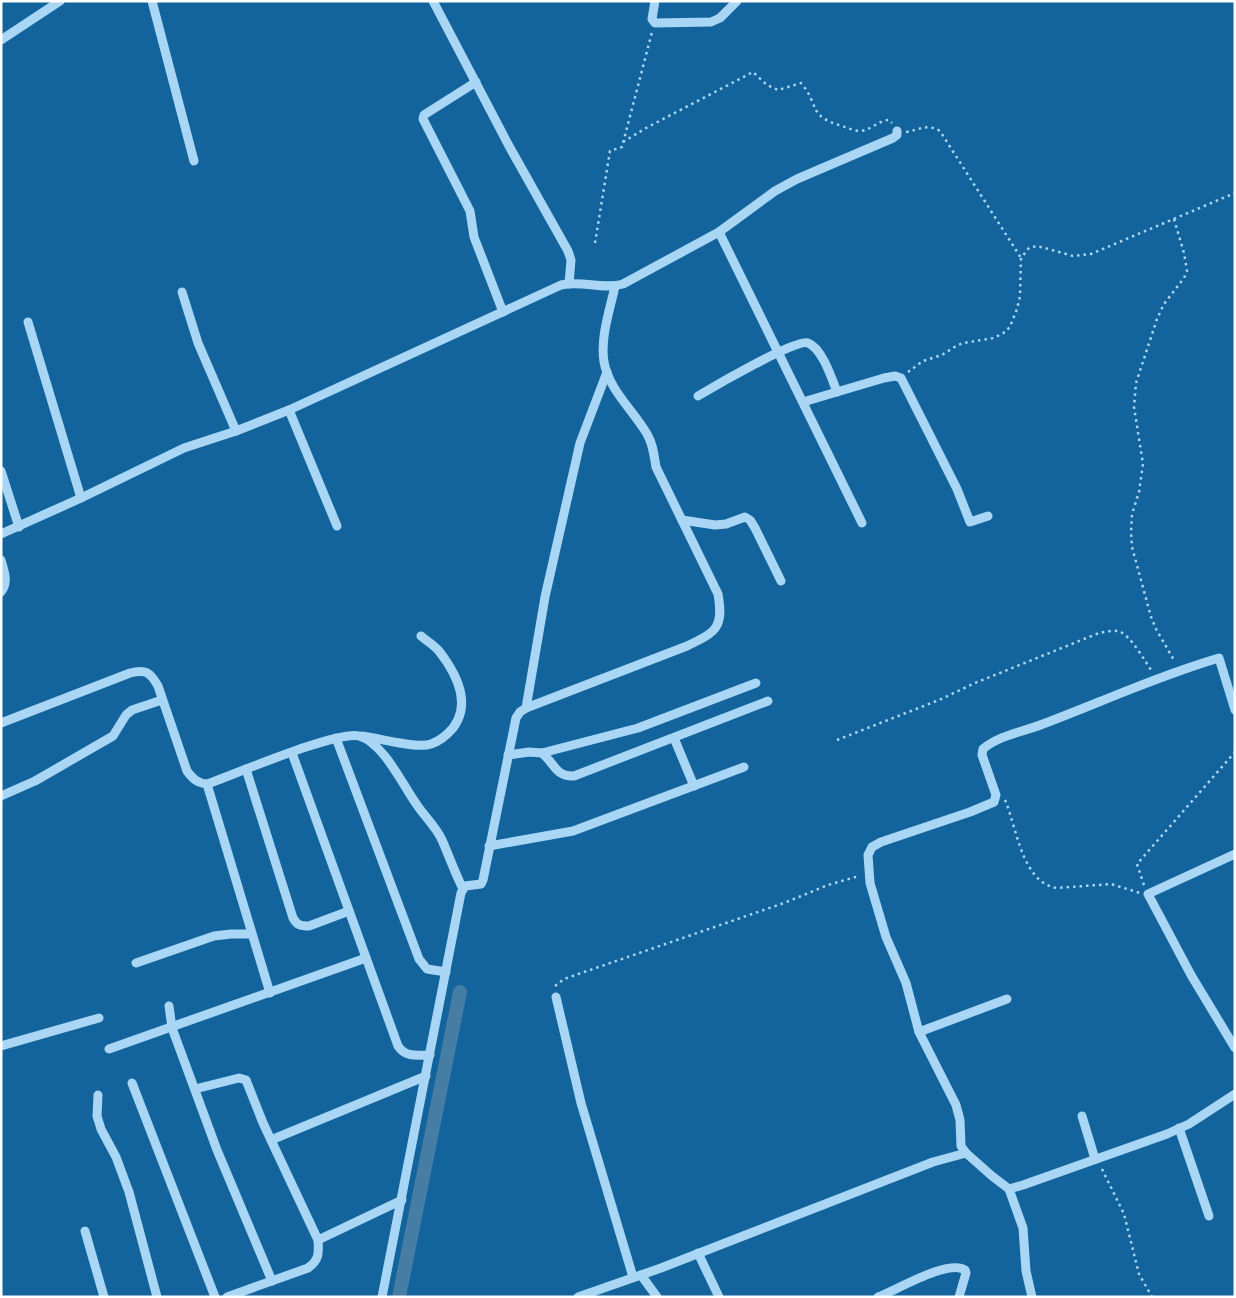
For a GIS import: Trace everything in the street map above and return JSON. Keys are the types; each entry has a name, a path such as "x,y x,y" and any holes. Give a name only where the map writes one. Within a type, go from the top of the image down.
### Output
{"street":[{"path":"1,40 60,1"},
{"path":"152,1 194,161"},
{"path":"433,1 568,251 571,260 568,284"},
{"path":"655,1 652,19 654,23 711,22 720,18 737,1"},
{"path":"476,82 427,112 423,119 470,211 474,237 503,312"},
{"path":"1,534 184,448 236,431 289,410 556,287 568,284 602,287 616,286 636,278 719,232 775,192 797,179 893,138 897,132"},
{"path":"719,232 862,523"},
{"path":"470,887 481,884 483,880 516,718 520,712 526,708 687,646 708,636 719,621 718,594 656,467 653,448 648,435 616,391 607,372 604,358 604,340 616,286"},
{"path":"182,292 198,343 236,431"},
{"path":"28,322 81,498"},
{"path":"698,396 800,342 808,342 815,347 822,357 837,392"},
{"path":"526,708 545,597 580,443 607,372"},
{"path":"803,402 895,376 901,378 957,489 970,522 988,516"},
{"path":"289,410 337,526"},
{"path":"1,471 19,527"},
{"path":"682,520 715,525 726,524 745,517 750,520 781,581"},
{"path":"1,560 6,578 5,586 1,592"},
{"path":"1,723 140,670 147,672 153,678 187,771 199,783 207,784 336,738 359,736 419,745 430,744 449,733 458,722 463,707 462,695 456,679 438,649 421,636"},
{"path":"1032,1297 1026,1271 1023,1228 1009,1189 966,1153 961,1146 960,1120 956,1105 919,1032 906,983 886,937 870,884 868,854 872,847 881,842 976,810 994,802 996,795 982,755 983,748 988,744 1179,670 1218,658 1235,710"},
{"path":"508,755 529,752 542,753 638,728 756,684"},
{"path":"1,796 35,781 113,736 126,715 132,710 162,700"},
{"path":"542,753 560,773 565,776 574,776 768,701"},
{"path":"359,736 374,745 389,762 416,804 436,830 470,887 446,972 382,1297"},
{"path":"336,738 419,960 427,970 446,972"},
{"path":"674,738 694,786"},
{"path":"292,753 398,1046 402,1052 408,1055 430,1055"},
{"path":"489,846 573,831 744,766"},
{"path":"246,769 293,918 297,924 309,926 349,911"},
{"path":"207,784 270,993"},
{"path":"1235,854 1148,894 1191,975 1235,1048"},
{"path":"136,963 214,936 252,934"},
{"path":"109,1049 366,958"},
{"path":"556,997 581,1103 637,1276 657,1297"},
{"path":"919,1032 1007,999"},
{"path":"169,1006 172,1028 224,1168 272,1281"},
{"path":"1,1046 99,1018"},
{"path":"271,1140 426,1076"},
{"path":"195,1089 239,1078 246,1080 271,1140 318,1240 319,1253 315,1263 302,1270 228,1297"},
{"path":"132,1083 215,1297"},
{"path":"1009,1189 1167,1134 1189,1124 1235,1094"},
{"path":"98,1095 97,1116 101,1129 116,1157 129,1192 157,1297"},
{"path":"1082,1116 1096,1159"},
{"path":"1179,1128 1208,1216"},
{"path":"578,1297 698,1253 933,1162 966,1153"},
{"path":"318,1240 402,1200"},
{"path":"85,1231 104,1297"},
{"path":"698,1253 719,1297"},
{"path":"878,1297 941,1270 963,1268 966,1273 959,1297"}],"path":[{"path":"595,243 610,151 622,147 654,23"},
{"path":"623,142 753,72 767,85 778,90 801,83 819,115 825,121 858,131 866,130 887,120 893,124 897,132 918,130 932,126 940,131 1021,258 1020,296 1017,309 1006,331 994,338 956,346 942,356 916,365 901,378"},
{"path":"1021,258 1029,248 1037,246 1073,256 1091,254 1235,193"},
{"path":"1174,219 1187,271 1184,278 1164,304 1157,319 1135,389 1135,415 1143,464 1139,492 1132,514 1131,533 1132,547 1151,617 1156,630 1179,670"},
{"path":"838,740 1098,633 1118,631 1124,635 1141,654 1157,679"},
{"path":"1005,800 1030,871 1048,886 1057,888 1111,884 1134,892 1148,894 1136,864 1235,752"},
{"path":"556,997 554,988 556,984 564,980 784,904 828,885 869,874"},
{"path":"1096,1159 1124,1214 1139,1274 1152,1297"}],"waterway":[{"path":"399,1297 460,992"}]}
